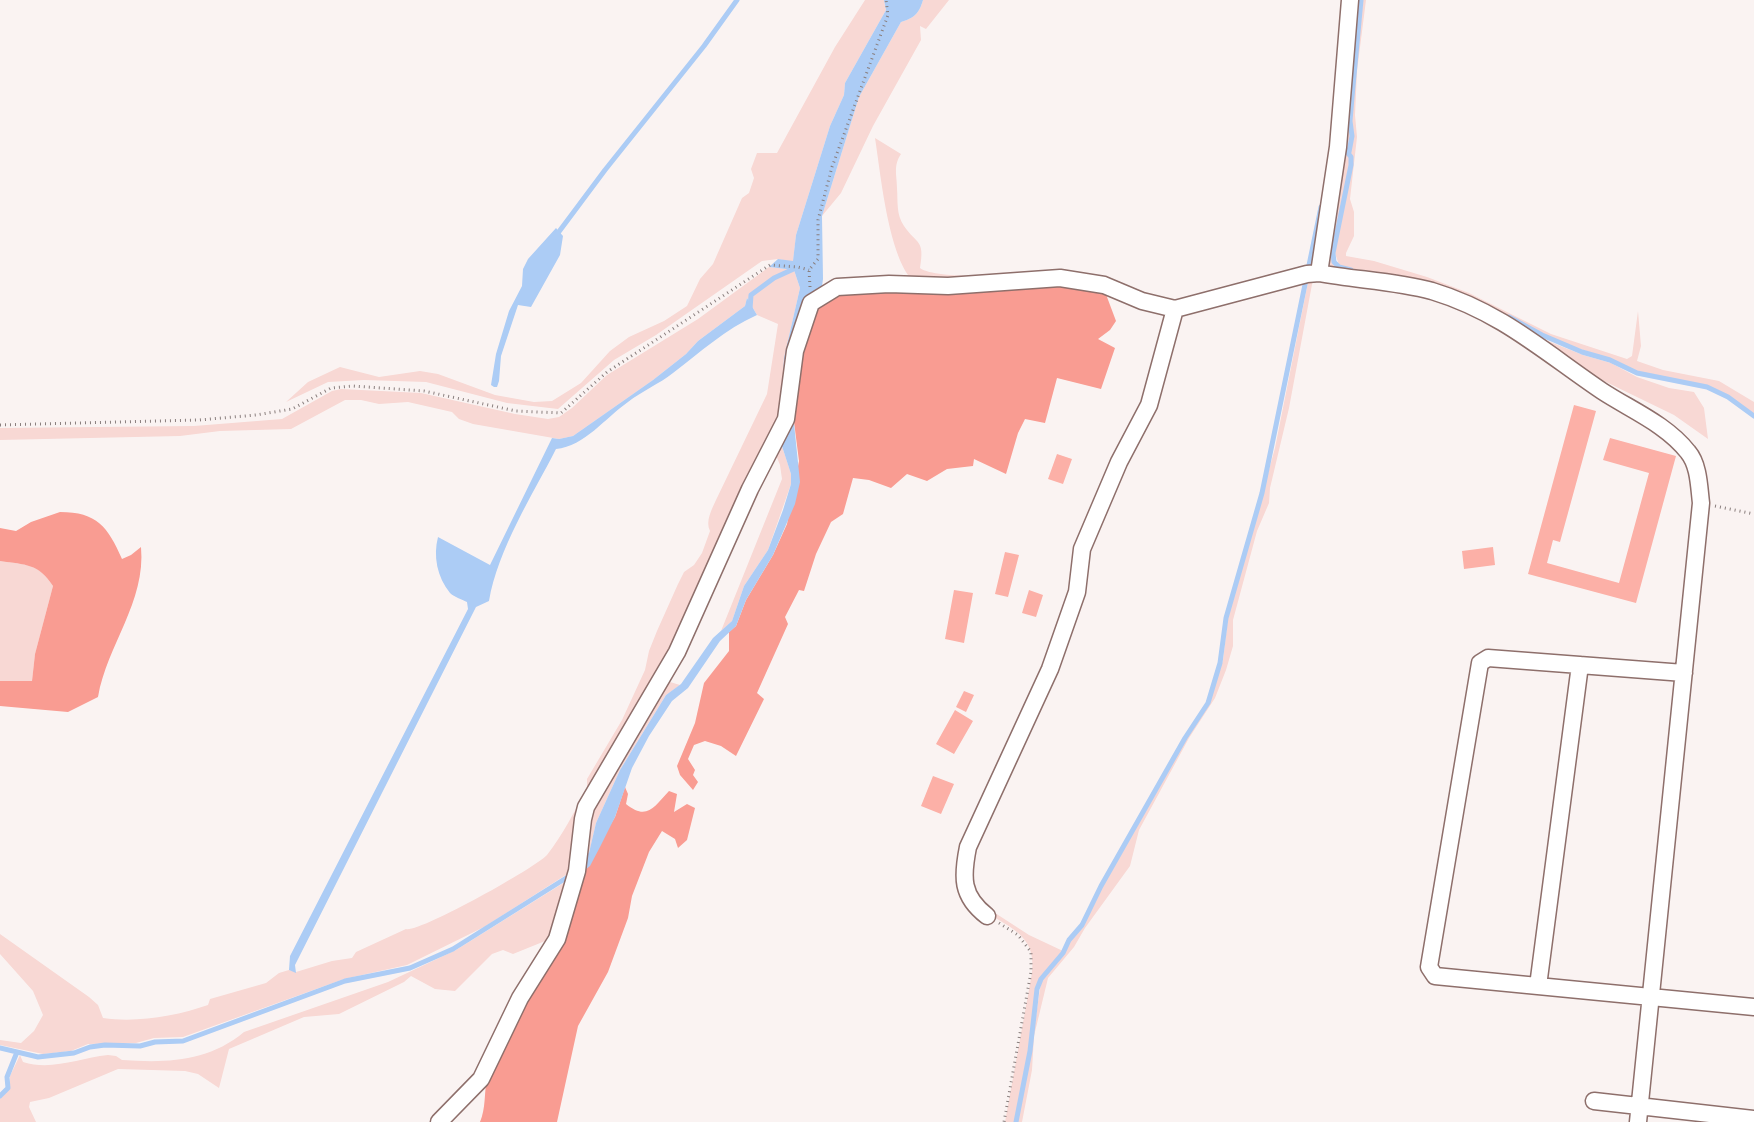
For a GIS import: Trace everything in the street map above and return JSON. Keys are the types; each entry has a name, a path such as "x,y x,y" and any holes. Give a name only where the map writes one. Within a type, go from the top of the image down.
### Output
{"street":[{"path":"1319,273 1338,147 1350,0"},
{"path":"440,1122 481,1079 520,998 557,939 577,871 586,808 677,652 750,489 786,419 794,351 811,303 837,287 888,284 948,286 1060,278 1104,284 1142,301 1175,309 1307,274 1319,273 1391,282 1431,291 1490,313 1518,330 1602,391 1660,425 1689,453 1696,469 1701,503 1639,1114"},
{"path":"988,916 976,907 965,884 968,846 1050,669 1077,592 1082,549 1119,462 1149,405 1175,309"},
{"path":"1684,673 1488,658 1480,663 1429,967 1435,976 1754,1008"},
{"path":"1538,986 1580,665"},
{"path":"1594,1100 1639,1114 1754,1119"}],"path":[{"path":"811,303 809,270 818,259 818,220 832,167 888,15 886,0"},
{"path":"0,426 199,420 256,415 292,409 331,388 353,386 424,390 516,411 561,413 607,372 770,265 798,267 809,270"},
{"path":"1701,503 1754,514"},
{"path":"988,916 1018,935 1031,952 1031,972 1004,1122"}],"shaded area":[{"path":"865,0 884,0 886,10 845,83 844,95 830,126 796,235 793,262 778,259 762,261 656,335 614,360 558,409 507,403 426,382 364,380 328,382 286,402 308,382 340,367 379,377 420,371 438,374 495,395 534,402 552,401 581,383 610,351 629,337 664,321 687,306 700,279 713,264 742,198 749,193 754,178 751,169 757,153 777,153 835,47"},
{"path":"923,0 949,0 926,29 920,26 921,40 873,126 841,193 822,216 859,97 901,22 915,15 920,9"},
{"path":"1352,0 1360,0 1349,120 1351,135 1347,149 1344,148 1349,157 1349,165 1332,257 1336,267 1437,288 1474,301 1543,339 1583,355 1611,363 1637,377 1669,388 1694,392 1704,408 1708,439 1674,415 1573,366 1519,329 1490,312 1432,289 1390,280 1339,273 1330,267 1327,253 1338,179"},
{"path":"1363,0 1366,0 1357,71 1355,115 1357,137 1350,199 1354,212 1354,236 1346,256 1374,261 1427,277 1469,293 1551,334 1627,359 1632,356 1638,311 1641,346 1637,361 1663,370 1719,381 1754,402 1754,414 1709,386 1637,371 1611,359 1562,343 1492,307 1436,285 1406,276 1347,268 1339,265 1335,253 1352,164 1350,152 1354,134 1351,121"},
{"path":"875,138 901,154 896,171 899,212 904,226 921,247 920,268 939,274 952,275 1018,275 912,280 904,268 891,233"},
{"path":"769,267 794,270 800,288 784,358 781,418 674,651 583,808 572,871 484,927 407,965 344,979 183,1037 154,1038 136,1043 88,1044 71,1051 43,1054 0,1045 0,1040 21,1043 34,1031 43,1015 33,991 0,954 0,934 89,997 98,1005 103,1018 129,1020 156,1018 208,1005 210,999 266,983 279,973 289,970 296,972 332,961 352,958 356,952 406,929 415,928 453,911 522,873 547,855 587,790 587,779 622,720 645,670 649,651 657,631 684,572 694,565 702,553 710,531 708,523 711,511 767,394 778,324 757,315 747,298 745,306 698,341 686,354 653,380 573,436 559,439 473,424 459,419 452,412 408,402 379,404 361,400 345,400 291,429 220,431 180,436 0,440 0,428 194,426 282,419 332,391 341,389 421,393 515,414 548,419 559,417 572,408 607,375 698,319"},
{"path":"1309,277 1313,279 1289,408 1270,488 1269,503 1257,531 1233,620 1233,646 1226,670 1215,698 1189,738 1139,830 1130,866 1085,928 1074,947 1048,978 1034,1036 1032,1070 1022,1122 1017,1122 1031,1050 1041,982 1064,953 1069,941 1084,925 1102,885 1186,738 1209,703 1223,660 1228,618 1275,448"},
{"path":"1061,281 1104,289 1116,321 1110,330 1098,339 1115,348 1101,389 1057,378 1045,423 1025,419 1018,433 1006,474 974,459 973,466 947,469 927,481 907,474 891,488 869,480 853,478 843,514 831,522 816,554 804,591 799,590 785,617 788,624 757,693 764,699 736,756 721,746 705,741 694,745 688,759 695,770 693,775 698,782 693,790 680,775 677,766 695,723 704,683 729,651 729,632 736,626 746,600 773,555 787,524 799,461 793,414 798,365 820,301 839,289"},
{"path":"780,440 791,474 791,484 768,550 744,586 732,621 721,631 782,479 776,455 761,480 671,675 670,682 680,685 666,695 620,770 596,823 589,854 582,857 585,819"},
{"path":"60,512 83,515 92,518 100,524 112,538 122,559 141,547 141,567 138,586 109,659 98,697 68,712 0,706 0,681 32,681 35,654 53,586 42,573 31,566 0,561 0,528 16,531 31,522"},
{"path":"0,561 31,566 42,573 53,586 35,654 32,681 0,681"},
{"path":"625,787 628,794 626,804 639,811 645,812 650,810 669,791 677,794 674,812 687,804 695,808 687,840 678,848 675,839 662,831 649,852 632,896 628,918 608,972 578,1026 557,1122 480,1122 487,1078 581,873 615,817"},
{"path":"573,877 555,937 513,954 503,950 492,954 455,991 435,989 411,976 404,982 339,1014 304,1017 229,1049 219,1088 198,1074 185,1071 118,1069 49,1098 30,1102 29,1107 36,1122 0,1122 0,1099 10,1088 10,1076 20,1055 23,1062 55,1065 108,1055 116,1056 122,1060 155,1061 201,1055 230,1042 244,1032 388,982 456,950"},
{"path":"992,911 1029,935 1063,951 1040,978 1037,985 1029,1051 1015,1122 1005,1122 1032,973 1031,951 1022,936 989,914"}],"water":[{"path":"884,0 923,0 920,9 915,15 901,22 859,97 822,216 823,279 820,301 801,348 793,414 800,482 795,504 773,555 746,600 736,626 720,641 688,688 672,701 649,736 632,768 615,817 590,866 581,873 582,857 589,853 596,823 620,770 666,695 681,684 713,638 732,621 744,586 768,550 783,510 791,484 791,474 780,440 784,358 800,288 794,270 769,267 778,259 793,261 796,235 830,126 844,95 845,83 886,10"},
{"path":"556,228 563,236 560,255 531,307 518,305 501,356 499,381 497,387 494,387 491,385 496,354 509,311 522,286 523,269 528,259"},
{"path":"747,298 757,315 724,334 668,377 633,398 576,443 556,449 508,542 493,581 489,601 476,607 295,965 296,973 289,970 290,956 468,609 467,602 450,593 439,573 436,559 438,537 490,565 552,438 559,439 573,436 653,380 686,354 698,341 745,306"}],"building":[{"path":"1574,405 1596,411 1560,542 1553,540 1547,563 1619,583 1649,473 1603,460 1610,438 1676,456 1636,603 1528,574"},
{"path":"1057,454 1072,459 1063,484 1048,479"},
{"path":"1493,547 1495,565 1464,569 1462,551"},
{"path":"1005,552 1019,555 1008,597 995,594"},
{"path":"954,590 973,593 964,643 945,639"},
{"path":"1029,590 1043,595 1036,617 1022,613"},
{"path":"964,691 974,695 966,712 956,707"},
{"path":"955,710 973,721 954,754 936,744"},
{"path":"933,776 954,784 941,814 921,806"}],"waterway":[{"path":"555,237 605,170 704,46 737,0"},
{"path":"1349,152 1352,136 1350,121 1361,0"},
{"path":"1345,149 1351,157 1351,165 1333,253 1334,262 1339,267 1351,270"},
{"path":"1016,1122 1030,1051 1037,989 1041,979 1063,953 1069,940 1082,925 1101,886 1185,738 1208,703 1220,663 1226,618 1262,493 1321,207"},
{"path":"750,309 751,295 774,278 798,267"},
{"path":"1509,317 1542,335 1582,352 1610,360 1637,373 1707,387 1728,397 1754,416"},
{"path":"0,1048 38,1057 74,1053 90,1047 105,1045 140,1046 155,1042 183,1041 345,981 410,968 453,949 571,875"},
{"path":"0,1096 8,1088 7,1077 17,1052"}]}
